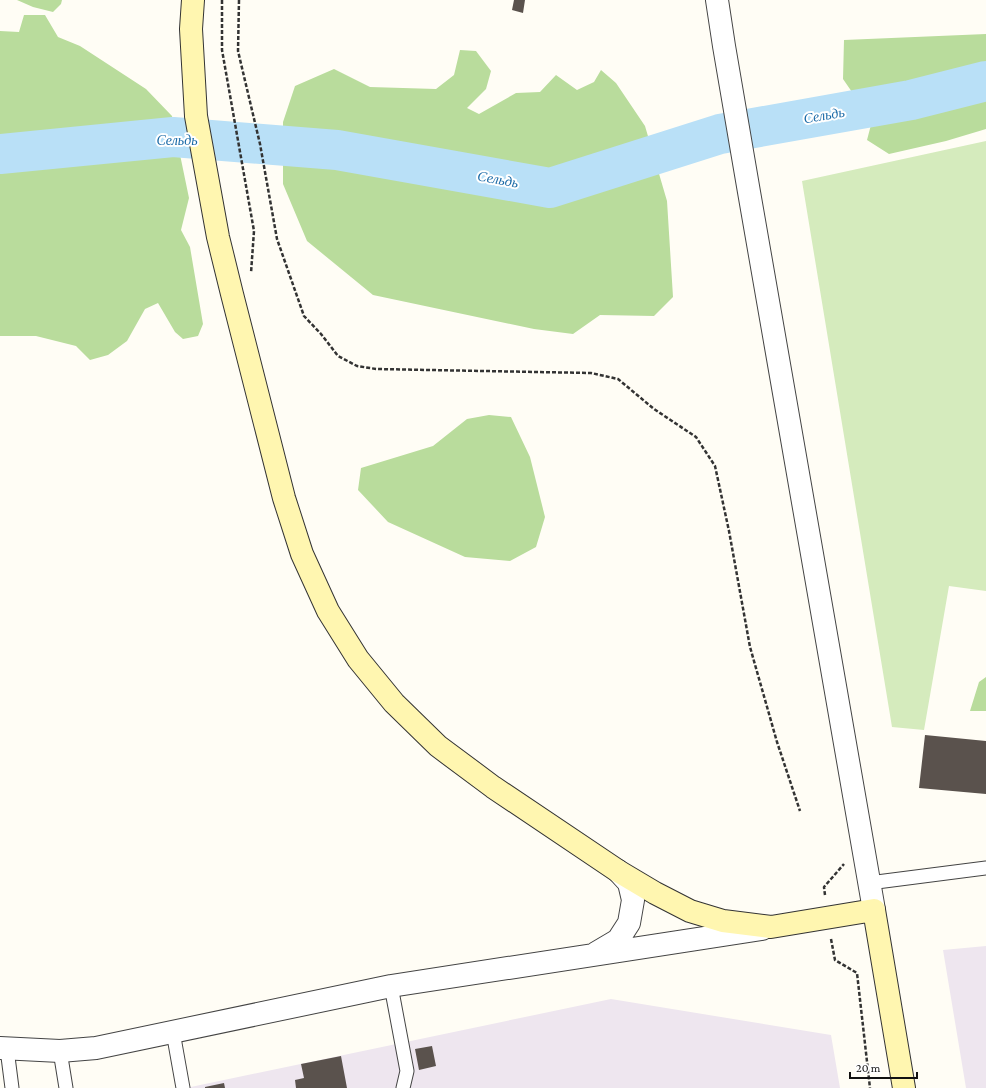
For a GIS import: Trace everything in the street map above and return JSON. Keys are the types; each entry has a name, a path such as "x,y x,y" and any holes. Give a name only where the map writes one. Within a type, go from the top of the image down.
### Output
{"main road":[{"path":"193,0 191,29 196,116 218,236 284,498 302,554 328,611 358,658 394,703 438,746 493,787 618,871 655,893 690,911 723,921 771,927 874,910 904,1088"}],"street":[{"path":"717,0 874,910"},
{"path":"593,956 618,940 629,923 633,900 629,883 618,871"},
{"path":"3,1048 60,1050 96,1048 391,986 593,956 771,927"}],"lane":[{"path":"869,883 986,868"},
{"path":"391,986 407,1071 402,1088"},
{"path":"173,1032 183,1088"},
{"path":"3,1048 12,1088"},
{"path":"60,1050 66,1088"}],"path":[{"path":"222,0 222,50 254,231 251,275"},
{"path":"239,0 238,51 260,144 277,239 304,316 338,356 356,366 376,369 591,373 618,379 654,409 696,437 715,466 729,531 750,647 777,742 800,811"},
{"path":"828,918 834,960 857,973 870,1088"}],"shaded area":[{"path":"986,946 986,1088 966,1088 943,950"},
{"path":"611,999 831,1035 840,1088 186,1088"}],"green space":[{"path":"17,0 62,0 61,4 53,12 33,7"},
{"path":"24,15 45,15 58,37 80,46 146,89 172,116 189,198 181,230 190,247 203,324 198,336 183,339 175,332 158,303 145,309 127,341 108,355 90,360 76,346 36,336 0,336 0,31 19,32"},
{"path":"986,34 986,129 946,141 889,154 867,140 872,121 843,79 844,40"},
{"path":"460,50 476,51 491,71 486,89 467,108 479,114 516,93 540,92 556,75 577,90 594,82 601,70 616,83 645,126 667,201 673,297 654,316 600,315 573,334 534,329 373,295 307,241 283,184 283,122 295,86 334,69 370,87 436,89 454,75"},
{"path":"986,141 986,591 949,586 924,730 892,727 802,181"},
{"path":"489,415 511,417 530,457 545,517 536,547 510,561 465,557 388,522 358,490 361,468 433,446 467,419"},
{"path":"986,677 986,711 970,711 979,682"}],"building":[{"path":"514,0 525,0 523,13 512,10"},
{"path":"925,735 986,741 986,794 919,788"},
{"path":"432,1046 436,1066 419,1070 415,1049"},
{"path":"341,1056 347,1088 296,1088 295,1080 304,1078 301,1064"},
{"path":"224,1083 225,1088 205,1088 205,1087"}],"waterway":[{"name":"Сельдь","path":"0,154 173,137 337,150 550,188 720,134 911,100 986,81"}]}
